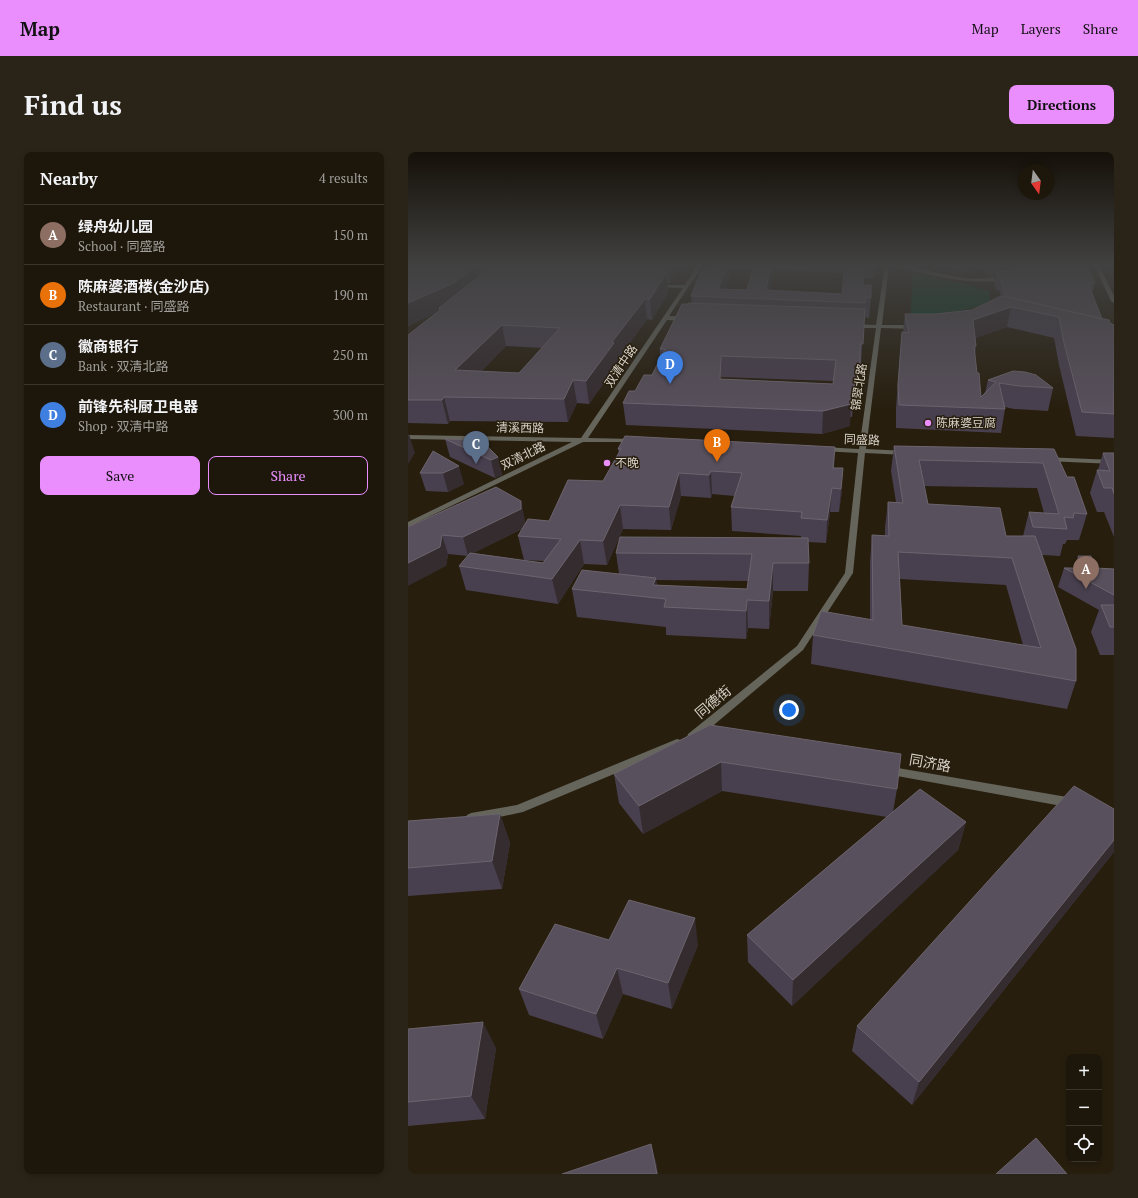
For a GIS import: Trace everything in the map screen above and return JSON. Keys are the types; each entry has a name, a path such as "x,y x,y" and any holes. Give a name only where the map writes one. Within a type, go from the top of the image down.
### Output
{"street":[{"name":"双清中路","path":"584,439 670,313"},
{"name":"锦翠北路","path":"862,451 881,313"},
{"path":"667,318 698,319"},
{"path":"847,325 907,328 920,326"},
{"name":"清溪西路","path":"408,437 584,439"},
{"path":"584,439 640,442"},
{"name":"双清北路","path":"408,525 584,439"},
{"name":"同盛路","path":"814,449 917,453"},
{"name":"同德街","path":"460,820 519,809 694,736 800,648 849,573 862,451"},
{"path":"1035,459 1114,462"},
{"path":"694,736 709,739"},
{"name":"同济路","path":"873,768 1083,805"}],"green space":[{"path":"911,313 950,313 910,321"}],"building":[{"path":"437,313 634,313 612,342 614,343 586,381 573,380 564,399 444,397 442,400 408,400 408,335","holes":["502,325 560,328 519,373 455,370"]},
{"path":"678,313 865,313 863,344 860,344 860,367 856,367 854,395 852,395 851,404 823,411 623,403 629,391 635,391 644,375 652,375 665,349 660,349","holes":["721,356 836,360 833,384 720,379"]},
{"path":"994,313 973,320 976,346 974,346 977,373 979,373 981,397 996,382 988,380 1013,371 1036,375 1053,388 999,383 1005,409 899,405 898,385 902,332 909,333 905,314"},
{"path":"1038,313 1076,313 1109,320 1110,323 1114,325 1114,414 1082,412 1064,343 1059,317"},
{"path":"1075,313 1100,313 1102,319"},
{"path":"625,436 835,447 833,468 843,468 841,489 832,488 827,520 801,518 802,512 731,507 742,473 711,471 709,475 679,473 669,507 620,505 603,541 580,540 552,579 459,566 470,553 543,563 561,539 518,536 528,519 549,521 568,480 603,481 621,449 618,449"},
{"path":"445,439 481,440 498,457 491,460"},
{"path":"894,446 1054,449 1067,477 1074,477 1087,514 1074,513 1073,518 1064,517 1067,529 1033,527 1029,512 1059,514 1043,463 919,460 928,504 1000,508 1006,536 1035,536 1076,649 1076,681 813,635 821,611 873,620 872,535 889,536 888,502 903,503","holes":["898,552 1012,558 1041,648 902,625"]},
{"path":"433,451 459,466 443,473 420,473"},
{"path":"1103,453 1114,453 1114,494 1112,488 1104,488 1097,470 1110,471"},
{"path":"496,487 521,501 521,509 463,537 442,535 440,547 408,563 408,527"},
{"path":"620,537 808,538 809,563 773,563 769,601 747,600 746,611 664,607 666,599 572,589 582,570 656,578 653,585 747,589 752,554 616,553"},
{"path":"1078,556 1091,556 1096,568 1114,569 1114,595 1064,568 1082,568"},
{"path":"1101,605 1114,605 1114,627 1110,627"},
{"path":"710,725 901,754 897,789 721,762 639,806 614,774"},
{"path":"1074,786 1114,809 1114,840 919,1082 857,1026"},
{"path":"920,789 966,822 793,980 747,935"},
{"path":"500,814 492,861 408,868 408,821"},
{"path":"629,900 695,918 668,983 617,968 596,1014 519,989 555,924 609,940"},
{"path":"483,1022 471,1096 408,1102 408,1029"},
{"path":"1036,1138 1067,1174 996,1174"},
{"path":"651,1144 657,1174 562,1174"}],"place":[{"name":"前锋先科厨卫电器","path":"670,384"},
{"name":"陈麻婆豆腐","path":"928,423"},
{"name":"陈麻婆酒楼(金沙店)","path":"717,462"},
{"name":"不晚","path":"607,463"},
{"name":"徽商银行","path":"476,464"},
{"name":"绿舟幼儿园","path":"1086,589"}]}
